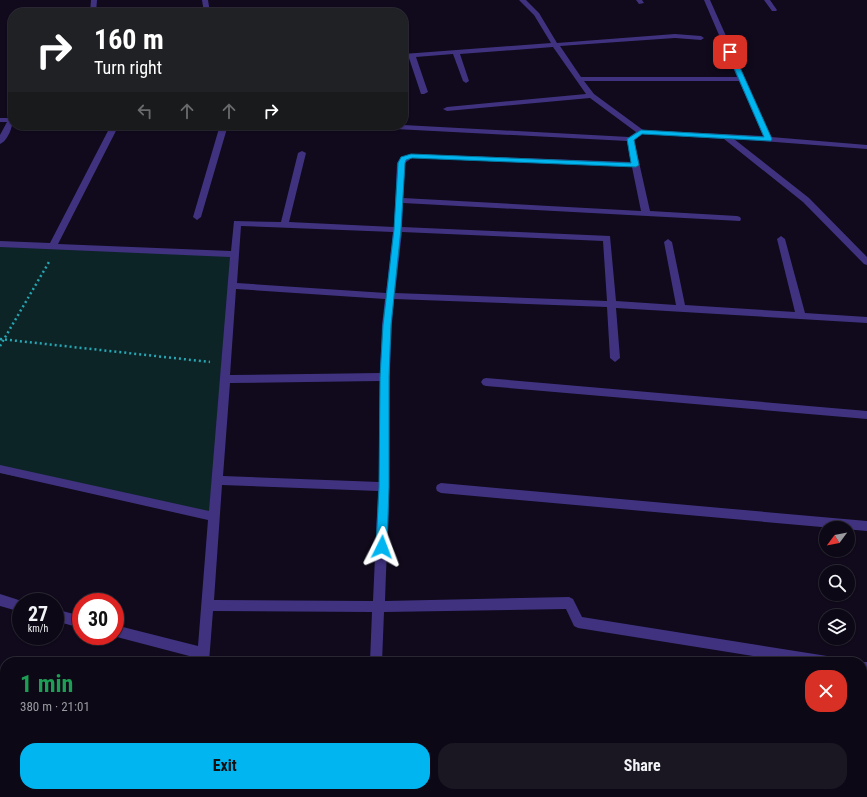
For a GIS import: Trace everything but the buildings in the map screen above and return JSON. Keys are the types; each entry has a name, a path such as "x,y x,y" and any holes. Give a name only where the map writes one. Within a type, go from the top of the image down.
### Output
{"street":[{"path":"522,0 537,14 555,45 591,96 641,132 768,139 867,147"},
{"path":"707,0 768,139"},
{"path":"767,0 774,10"},
{"path":"408,56 675,36 701,38"},
{"path":"456,52 466,81"},
{"path":"412,56 424,92"},
{"path":"578,79 741,78"},
{"path":"447,110 591,96"},
{"path":"408,127 630,139 641,132"},
{"path":"0,142 8,128"},
{"path":"55,246 113,130"},
{"path":"197,217 223,130"},
{"path":"726,137 806,200 867,262"},
{"path":"630,139 646,214"},
{"path":"284,225 302,153"},
{"path":"376,657 384,487 385,377 390,296 398,229 401,163 404,159 411,156 636,165"},
{"path":"399,200 737,219"},
{"path":"204,657 237,223 607,238 615,358"},
{"path":"781,239 801,316"},
{"path":"668,242 681,309"},
{"path":"0,244 235,254"},
{"path":"233,286 390,296 611,304 867,320"},
{"path":"225,379 385,377"},
{"path":"486,382 867,416"},
{"path":"0,469 215,517"},
{"path":"218,480 384,487"},
{"path":"441,488 867,526"},
{"path":"0,600 12,603"},
{"path":"208,605 379,607 569,603 578,622 796,657"},
{"path":"124,633 201,657"}],"path":[{"path":"0,346 55,246"},
{"path":"0,339 227,364"}],"green space":[{"path":"0,244 235,254 215,517 0,473"}],"route":[{"path":"382,547 387,325 398,229 401,163 404,159 411,156 636,165 630,139 641,132 768,139 730,52"}]}
